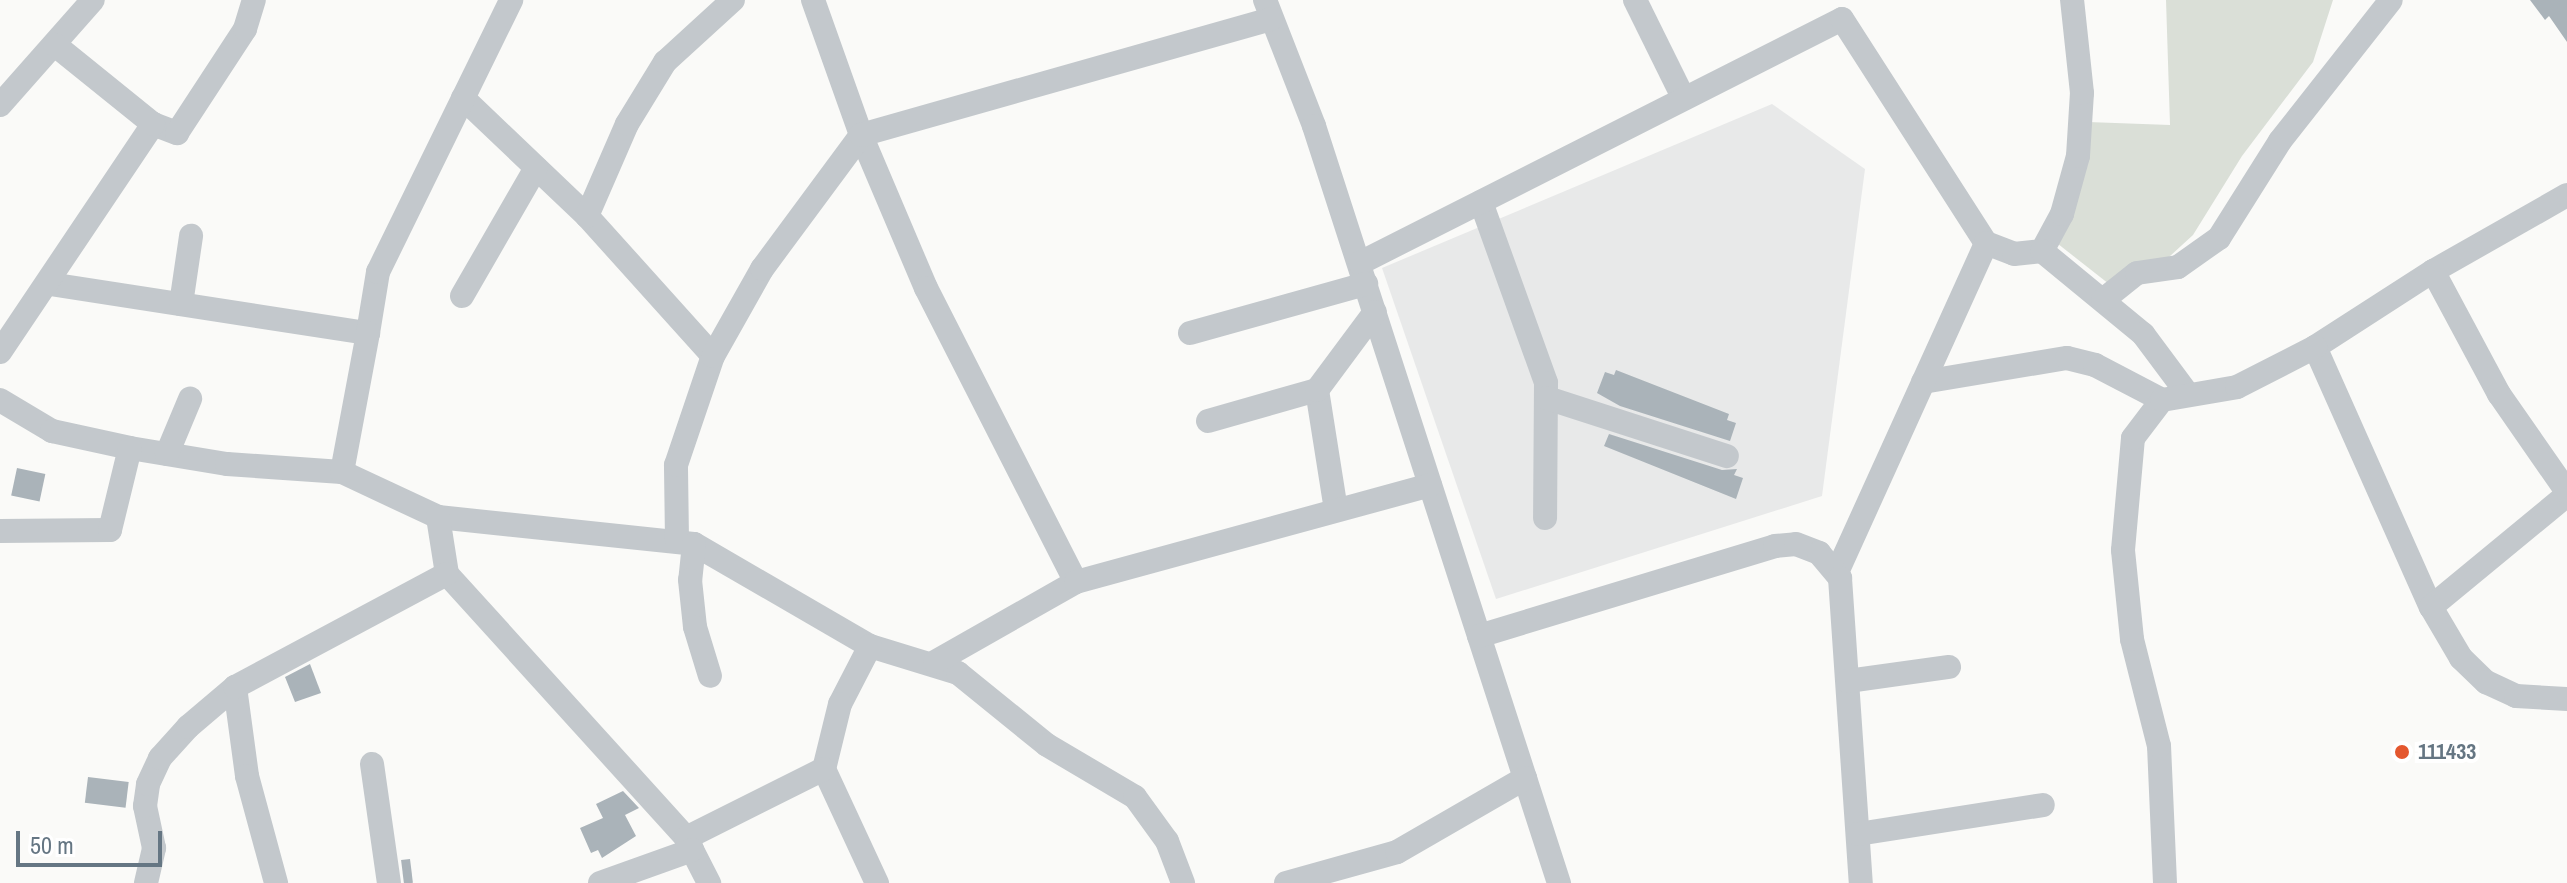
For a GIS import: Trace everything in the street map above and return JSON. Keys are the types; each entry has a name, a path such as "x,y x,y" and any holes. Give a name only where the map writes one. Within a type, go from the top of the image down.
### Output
{"street":[{"path":"0,105 93,0"},
{"path":"55,45 153,124 177,133 245,29 254,0"},
{"path":"342,472 378,272 511,0"},
{"path":"587,216 627,124 665,62 733,0"},
{"path":"813,0 861,135 926,288 1076,582"},
{"path":"1635,0 1684,99"},
{"path":"2042,251 2062,214 2078,156 2082,93 2072,0"},
{"path":"2103,300 2137,273 2178,267 2219,238 2280,141 2391,0"},
{"path":"710,676 695,627 676,465 713,356 762,269 861,135 1268,9 1363,273 1559,883"},
{"path":"1190,333 1363,273 1481,202 1684,99 1840,9 1986,243 2014,254 2042,251 2143,334 2187,393"},
{"path":"463,98 587,216 713,356"},
{"path":"0,352 50,284 153,124"},
{"path":"462,296 536,168"},
{"path":"2165,883 2159,746 2132,639 2123,550 2133,438 2162,400 2187,393 2237,387 2315,347 2433,271 2567,195"},
{"path":"1481,202 1546,383 1545,518"},
{"path":"181,304 191,236"},
{"path":"1861,883 1838,570 1986,243"},
{"path":"2431,607 2567,494 2499,394 2433,271"},
{"path":"50,284 368,333"},
{"path":"1208,421 1317,390 1375,312"},
{"path":"2315,347 2431,607 2461,658 2486,682 2516,696 2567,699"},
{"path":"1923,382 2067,358 2095,365 2162,400"},
{"path":"1317,390 1336,510"},
{"path":"1547,398 1727,456"},
{"path":"167,454 190,399"},
{"path":"0,400 52,431 130,448 342,472 438,517 686,542 870,646 935,662 980,688 1068,760 1135,797 1167,841 1183,883"},
{"path":"0,531 110,530 130,448"},
{"path":"935,662 1076,582 1430,485"},
{"path":"438,517 447,574 689,844 709,883"},
{"path":"1479,636 1775,546 1806,547 1838,570"},
{"path":"146,883 154,848 145,806 148,784 160,758 178,737 235,687 447,574"},
{"path":"870,646 840,704 824,769 877,883"},
{"path":"1848,681 1949,667"},
{"path":"235,687 247,776 276,883"},
{"path":"372,764 389,883"},
{"path":"600,883 689,844 824,769"},
{"path":"1286,883 1397,852 1525,778"},
{"path":"1858,834 2043,805"}],"shaded area":[{"path":"2166,0 2333,0 2313,62 2242,156 2193,235 2169,257 2109,284 2053,240 2088,122 2170,125"},
{"path":"1772,104 1865,169 1822,496 1496,599 1382,268"}],"building":[{"path":"2530,0 2567,0 2567,42 2549,16 2545,20"},
{"path":"1616,370 1729,414 1727,420 1736,423 1730,441 1620,406 1597,393 1605,372 1614,375"},
{"path":"1609,434 1722,470 1737,469 1734,475 1743,478 1736,499 1604,446"},
{"path":"17,468 45,474 40,501 11,495"},
{"path":"310,664 321,693 295,702 285,677"},
{"path":"88,777 129,782 126,808 85,803"},
{"path":"623,791 639,808 625,815 636,836 602,858 598,850 591,853 580,828 603,818 596,804"},
{"path":"410,859 413,883 404,883 401,860"}],"place":[{"name":"111433","path":"2402,752"}]}
